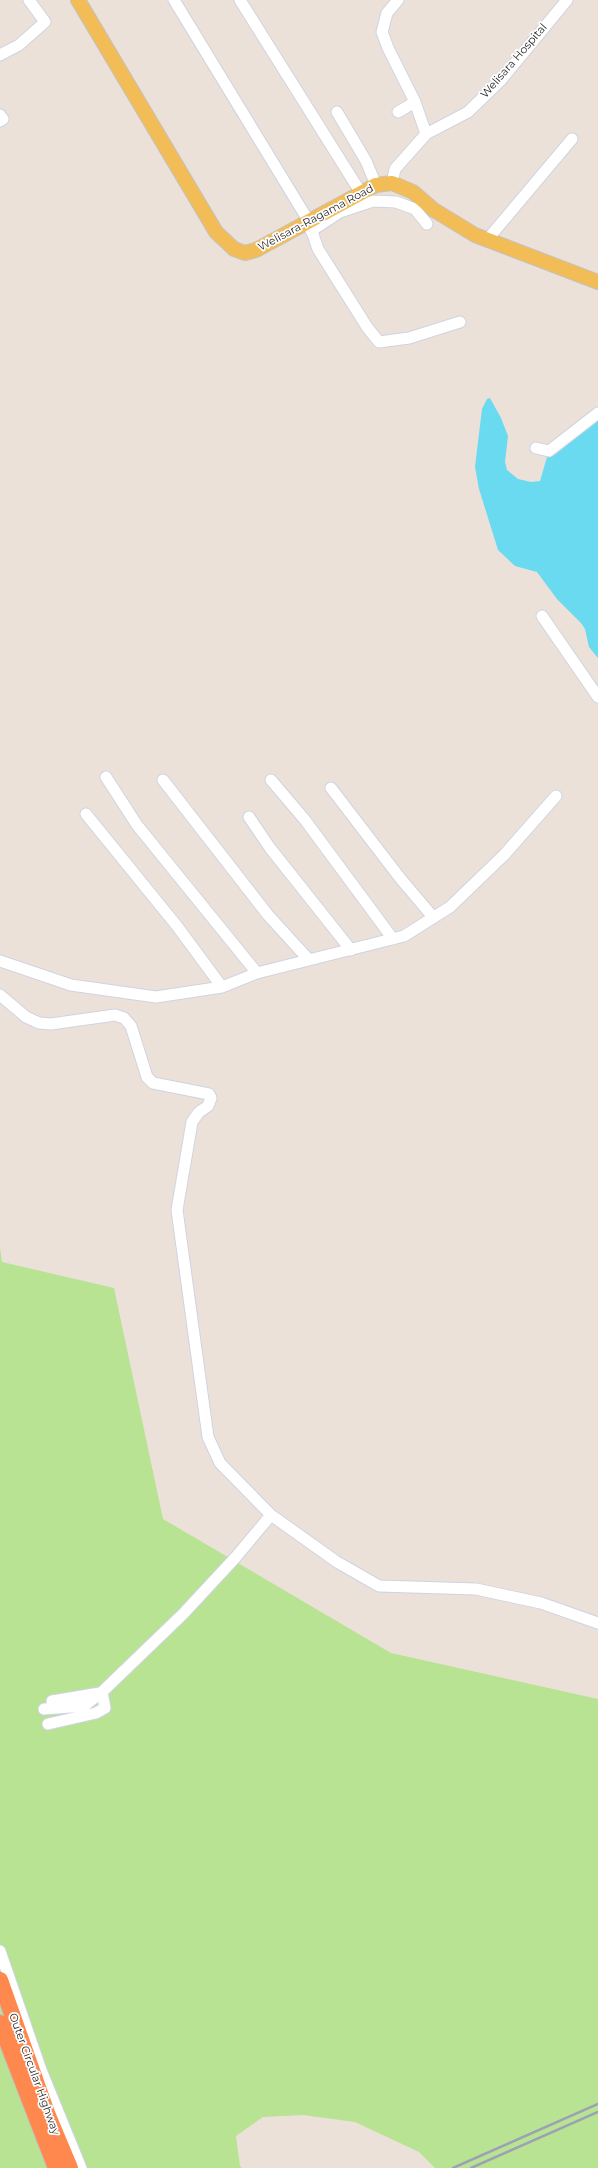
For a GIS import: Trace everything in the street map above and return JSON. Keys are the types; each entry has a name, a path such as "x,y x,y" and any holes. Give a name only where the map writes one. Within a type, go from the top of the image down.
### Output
{"highway":[{"name":"Outer Circular Highway","path":"0,1980 47,2113 70,2168"},
{"name":"Outer Circular Highway","path":"0,2023 56,2168"}],"main road":[{"name":"Welisara-Ragama Road","path":"78,0 216,232 227,244 239,252 251,252 310,226 361,193 376,185 392,182"},
{"path":"392,182 413,192 434,210 487,240 598,282"}],"street":[{"path":"0,55 19,45 45,22 29,0"},
{"path":"174,0 310,226 318,249 366,328 379,342 409,338 460,322"},
{"path":"240,0 361,193"},
{"path":"398,0 386,13 382,32 388,48 415,102 426,134"},
{"name":"Welisara Hospital","path":"392,182 395,169 426,134 468,112 501,80 567,0"},
{"path":"398,112 415,102"},
{"path":"337,112 366,161 376,185"},
{"path":"0,115 3,119 0,121"},
{"path":"487,240 572,139"},
{"path":"310,226 340,212 373,201 396,202 415,209 427,224"},
{"path":"536,448 549,451 598,413"},
{"path":"542,616 598,697"},
{"path":"106,777 137,825 257,973"},
{"path":"162,780 268,915 309,960"},
{"path":"271,780 305,820 393,939"},
{"path":"331,788 400,878 434,917"},
{"path":"0,961 71,985 156,997 222,986 257,973 404,936 450,907 504,855 556,796"},
{"path":"86,814 177,926 222,986"},
{"path":"249,817 270,848 351,950"},
{"path":"0,995 26,1017 38,1023 51,1024 115,1015 124,1018 131,1026 147,1077 153,1083 209,1094 211,1098 208,1106 199,1112 192,1122 177,1210 208,1437 220,1463 271,1515 337,1562 379,1586 476,1589 541,1603 598,1623"},
{"path":"48,1705 102,1692 188,1608 235,1558 271,1515"},
{"path":"48,1724 96,1713 105,1708 102,1692"},
{"path":"0,1951 41,2070 81,2168"}],"green space":[{"path":"0,1248 2,1262 114,1288 163,1519 391,1653 598,1699 598,2168 435,2168 419,2152 355,2122 303,2115 263,2117 236,2136 240,2166 242,2168 0,2168"}],"water":[{"path":"490,398 501,418 508,436 505,462 507,470 518,479 531,482 540,481 547,457 551,453 598,416 598,658 589,647 585,629 581,623 557,599 537,572 515,566 498,550 479,489 475,467 482,409 487,399"}],"railway":[{"path":"453,2168 598,2104"},
{"path":"471,2168 598,2112"}]}
